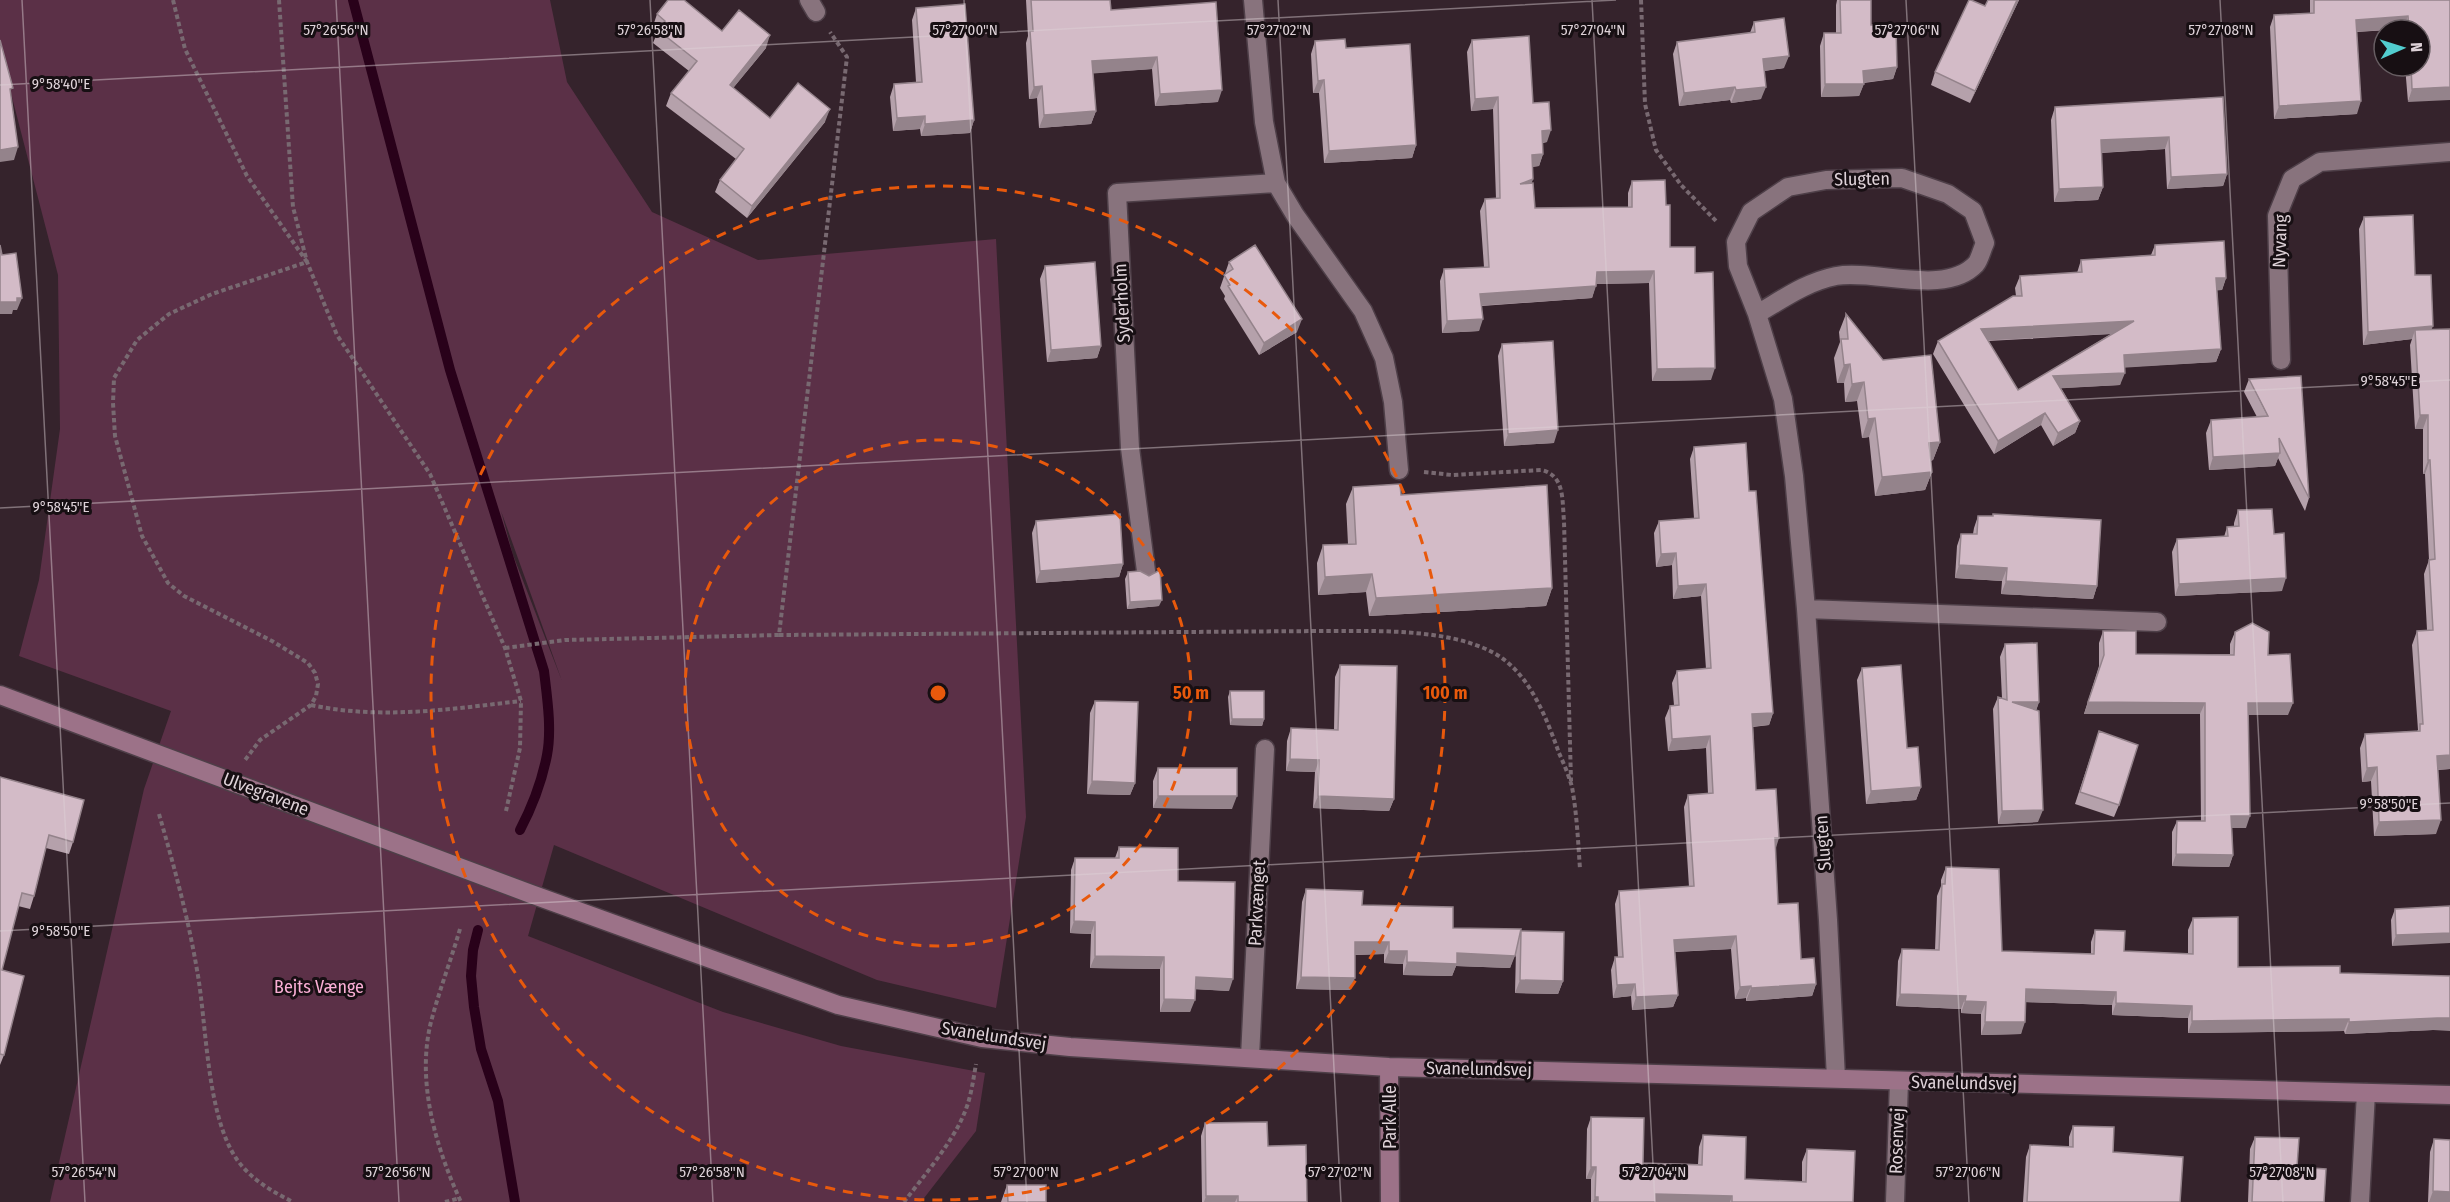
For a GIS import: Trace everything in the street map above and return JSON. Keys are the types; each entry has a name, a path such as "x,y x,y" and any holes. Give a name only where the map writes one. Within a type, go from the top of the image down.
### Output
{"street":[{"path":"1254,0 1263,122 1276,183 1295,215 1363,311 1384,358 1393,402 1399,470"},
{"name":"Nyvang","path":"2282,360 2277,216 2292,179 2320,162 2450,152"},
{"name":"Slugten","path":"1757,314 1810,282 1839,276 1942,280 1964,273 1977,263 1985,243 1973,211 1948,194 1902,178 1826,180 1788,187 1751,212 1736,242 1738,266 1757,314 1783,399 1794,476 1806,609 1827,908 1836,1078"},
{"name":"Syderholm","path":"1146,571 1130,448 1117,193 1276,183"},
{"path":"1806,609 2157,622"},
{"name":"Ulvegravene","path":"0,695 531,894"},
{"name":"Parkvænget","path":"1250,1057 1265,749"},
{"name":"Svanelundsvej","path":"531,894 838,1005 982,1038 1070,1047 1389,1067 2450,1095"},
{"name":"Park Alle","path":"1389,1067 1390,1202"},
{"name":"Rosenvej","path":"1895,1202 1899,1081"},
{"path":"2360,1202 2366,1093"}],"path":[{"path":"173,0 185,49 247,176 307,262"},
{"path":"279,0 293,207 307,262 337,335 430,474 505,648 521,701 520,748 506,811"},
{"path":"1641,0 1645,104 1656,150 1681,185 1736,242"},
{"path":"779,635 848,57 812,6"},
{"path":"236,783 245,760 260,740 310,705 316,696 318,684 315,673 308,663 272,641 184,596 168,583 142,536 115,436 114,378 136,340 169,314 212,294 307,262"},
{"path":"1399,470 1452,475 1541,470 1554,475 1559,483 1564,521 1571,784 1578,823 1580,869"},
{"path":"505,648 566,640 779,635 1321,631 1393,632 1458,639 1494,652 1520,675 1545,714 1571,784"},
{"path":"310,705 361,713 437,711 521,701"},
{"path":"159,814 178,882 197,970 217,1117 238,1161 267,1189 293,1202"},
{"path":"445,1202 460,1200 435,1137 426,1078 431,1024 460,929"},
{"path":"904,1202 926,1174 965,1113 982,1038"}],"green space":[{"name":"Bejts Vænge","path":"0,0 550,0 567,82 652,212 758,260 996,239 1026,817 996,1008 877,980 554,845 528,936 723,1012 841,1046 985,1073 976,1131 921,1202 50,1202 144,789 171,711 19,656 39,580 60,429 58,275 0,51","holes":["501,511 562,681 513,555"]}],"building":[{"path":"668,0 684,0 722,31 739,10 770,35 730,85 770,118 798,83 830,109 752,206 720,180 744,149 671,93 697,61 658,30 665,21 657,14"},
{"path":"1031,0 1110,0 1111,10 1216,2 1222,90 1160,94 1157,57 1092,61 1096,111 1044,115 1042,86 1034,87 1030,31 1033,31"},
{"path":"1840,0 1871,0 1871,25 1880,25 1880,28 1896,27 1897,67 1863,71 1864,84 1825,84 1824,33 1841,33"},
{"path":"1969,0 1985,6 1988,0 2017,0 1975,91 1935,72"},
{"path":"2314,0 2450,0 2450,87 2412,89 2412,78 2432,78 2432,18 2408,18 2408,16 2372,18 2356,20 2361,101 2279,106 2274,15 2314,13"},
{"path":"965,4 974,120 925,124 925,116 897,118 894,84 922,82 916,8"},
{"path":"1784,18 1789,56 1763,59 1766,87 1736,90 1735,87 1684,93 1677,42 1755,32 1754,22"},
{"path":"1529,36 1533,103 1549,102 1551,130 1542,131 1543,154 1532,155 1533,179 1520,184 1533,183 1535,208 1632,207 1632,181 1665,180 1666,205 1670,205 1670,247 1695,247 1695,273 1713,272 1715,368 1657,369 1654,271 1597,272 1596,286 1480,294 1483,319 1447,321 1444,269 1489,267 1485,199 1500,198 1498,97 1475,99 1472,40"},
{"path":"1345,39 1346,48 1410,44 1416,145 1329,151 1324,80 1318,81 1315,41"},
{"path":"0,40 13,88 10,89 18,147 0,150"},
{"path":"2223,97 2227,174 2171,177 2169,137 2101,140 2103,187 2059,189 2055,107"},
{"path":"2413,215 2415,275 2431,275 2433,326 2368,332 2364,217"},
{"path":"2224,241 2226,278 2216,278 2221,349 2124,355 2125,373 2053,376 2080,421 2058,433 2045,413 1998,441 1938,341 2013,296 2022,296 2020,276 2082,272 2081,260 2155,255 2155,245","holes":["2134,321 2018,390 1981,329"]},
{"path":"0,245 2,255 16,253 22,298 17,298 17,302 0,302"},
{"path":"1255,245 1302,319 1264,343 1228,286 1230,285 1224,275 1233,269 1229,262"},
{"path":"1095,262 1101,346 1051,350 1045,266"},
{"path":"1846,314 1883,360 1931,355 1940,442 1929,443 1932,472 1882,477 1875,418 1868,419 1864,382 1852,384 1850,364 1844,365 1841,339 1848,339"},
{"path":"2450,329 2450,755 2437,756 2441,820 2379,822 2377,767 2367,768 2365,734 2420,731 2420,724 2423,724 2417,631 2433,630 2429,560 2435,559 2430,460 2428,460 2428,415 2420,415 2415,330"},
{"path":"1553,341 1558,430 1508,434 1502,344"},
{"path":"2301,376 2309,498 2279,438 2280,453 2213,457 2211,420 2268,416 2249,379"},
{"path":"1746,443 1749,491 1756,491 1773,713 1752,714 1756,790 1776,789 1779,838 1775,838 1778,904 1798,903 1801,959 1814,958 1816,984 1740,987 1736,936 1674,940 1678,995 1636,997 1635,984 1617,985 1615,957 1623,957 1619,891 1694,886 1688,795 1713,793 1710,736 1672,739 1670,706 1679,705 1677,671 1711,668 1706,584 1678,586 1676,553 1661,554 1659,521 1699,518 1694,447"},
{"path":"1400,484 1401,495 1547,485 1552,588 1376,598 1372,574 1325,577 1323,545 1356,544 1353,487"},
{"path":"2272,509 2274,534 2284,533 2286,578 2179,584 2177,539 2228,536 2227,527 2239,526 2238,510"},
{"path":"1120,514 1123,564 1040,571 1036,521"},
{"path":"1993,514 2101,520 2097,586 2006,581 2007,568 1959,565 1961,534 1977,534 1978,516 1993,516"},
{"path":"1160,570 1162,600 1130,602 1128,572 1140,571 1149,576"},
{"path":"2252,623 2269,632 2268,655 2290,654 2293,703 2248,703 2250,816 2231,816 2233,855 2176,854 2177,821 2205,821 2205,703 2088,702 2104,655 2103,631 2136,631 2136,654 2234,655 2235,632"},
{"path":"2037,643 2039,702 2012,702 2039,711 2043,810 2002,811 1998,697 2007,700 2005,644"},
{"path":"1340,665 1397,666 1394,799 1318,796 1319,760 1290,759 1291,728 1338,730"},
{"path":"1901,665 1907,748 1918,747 1921,787 1871,791 1862,668"},
{"path":"1230,691 1264,691 1264,719 1232,719"},
{"path":"1095,701 1138,702 1135,783 1092,781"},
{"path":"2099,731 2138,745 2119,805 2080,792"},
{"path":"1158,768 1237,768 1237,796 1158,796"},
{"path":"0,777 84,800 73,842 49,835 34,896 22,893 2,970 24,976 4,1055 0,1054"},
{"path":"1119,847 1178,848 1178,881 1235,882 1233,979 1196,977 1195,1000 1164,999 1164,957 1095,956 1095,922 1074,921 1075,858 1119,858"},
{"path":"1946,867 1999,869 2002,951 2094,954 2095,930 2125,931 2124,951 2193,954 2193,918 2238,917 2238,967 2340,966 2340,973 2450,976 2450,1018 2349,1022 2349,1019 2192,1021 2192,1006 2116,1003 2116,992 2026,989 2025,1022 1985,1022 1986,1002 1965,1001 1966,996 1900,994 1902,949 1939,950 1942,884 1945,884"},
{"path":"1306,889 1363,891 1362,905 1453,907 1453,928 1521,929 1515,956 1457,953 1457,964 1407,962 1407,951 1389,951 1389,942 1355,942 1355,978 1301,977"},
{"path":"2450,906 2450,933 2396,935 2395,909"},
{"path":"1521,931 1564,932 1563,981 1520,980"},
{"path":"1591,1117 1644,1118 1643,1163 1702,1165 1703,1135 1746,1137 1745,1179 1806,1182 1807,1149 1855,1151 1853,1202 1732,1202 1732,1196 1656,1194 1656,1202 1598,1202 1598,1197 1595,1197 1596,1167 1591,1167"},
{"path":"1267,1122 1268,1146 1306,1145 1307,1202 1238,1202 1238,1196 1206,1196 1205,1123"},
{"path":"2073,1126 2114,1127 2113,1152 2183,1157 2180,1202 2027,1202 2030,1145 2073,1147"},
{"path":"2255,1137 2299,1138 2297,1167 2326,1169 2324,1202 2252,1202"},
{"path":"2434,1139 2450,1140 2450,1192 2433,1191"},
{"path":"1007,1185 1046,1185 1046,1202 1008,1202"}],"waterway":[{"path":"353,0 450,370 544,671 549,724 547,755 536,794 520,830"},
{"path":"478,930 473,950 471,976 474,1007 481,1049 498,1101 515,1202"}]}
